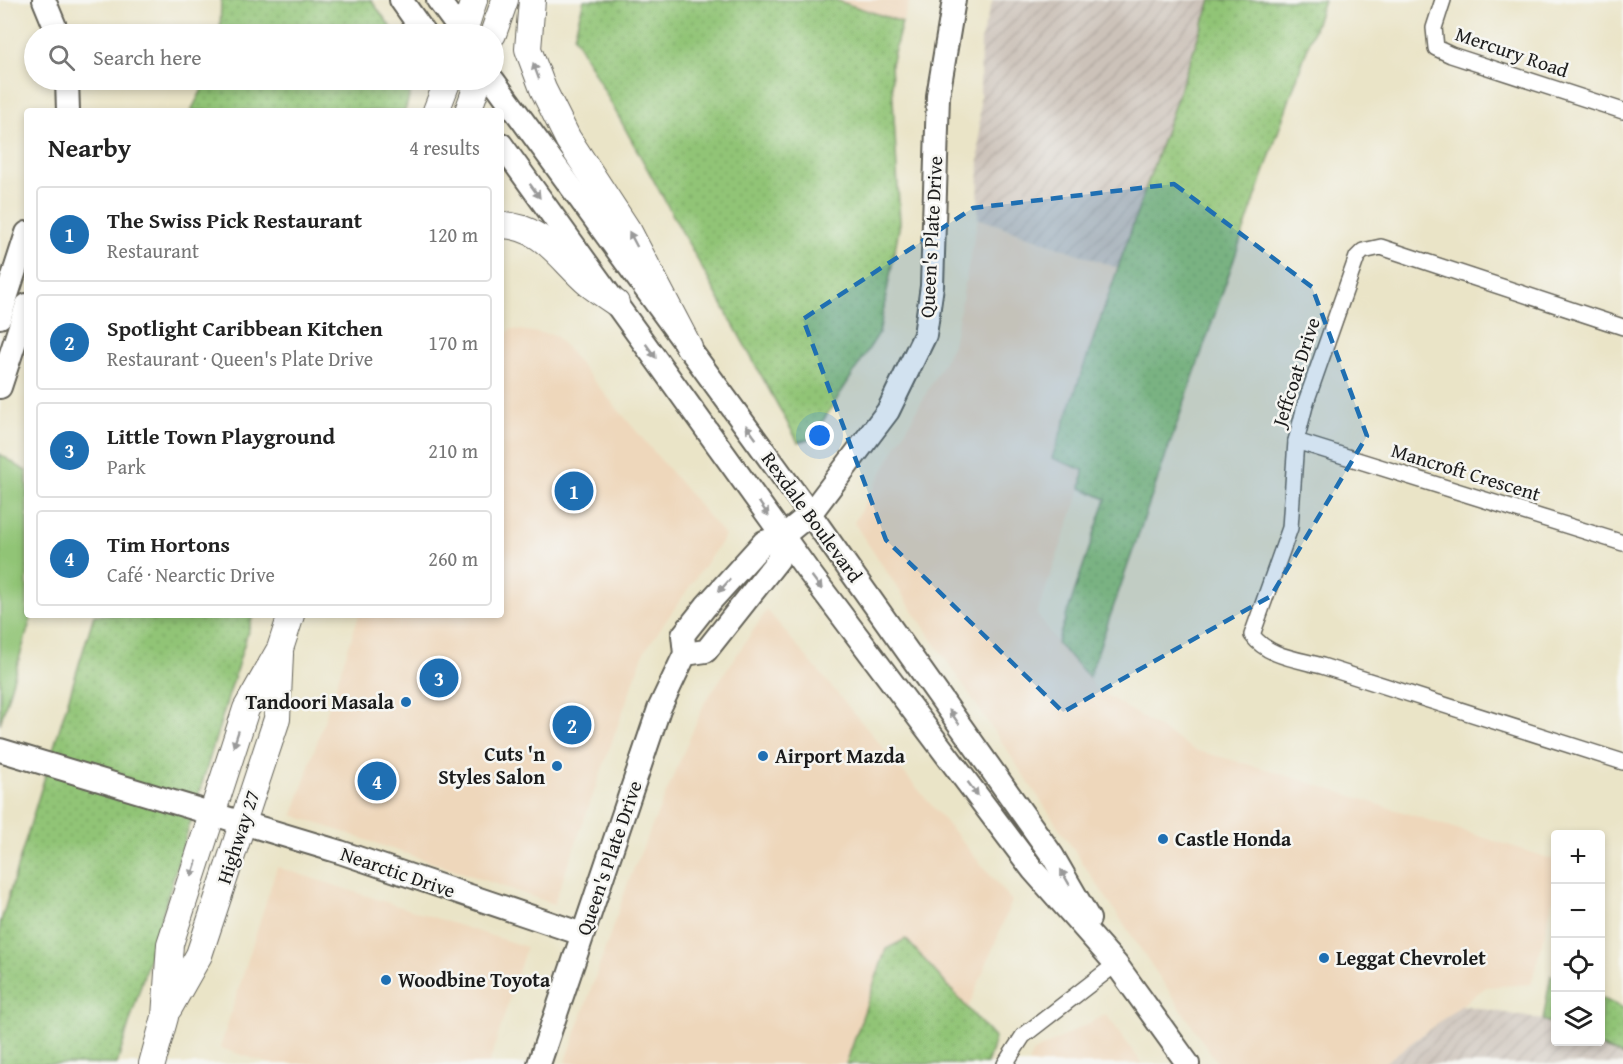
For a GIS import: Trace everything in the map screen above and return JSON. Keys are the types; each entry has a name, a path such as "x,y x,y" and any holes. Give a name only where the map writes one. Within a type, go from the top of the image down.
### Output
{"main road":[{"path":"44,0 54,24"},
{"path":"401,0 418,24"},
{"path":"438,0 456,24"},
{"path":"466,24 474,0"},
{"path":"496,24 505,0"},
{"path":"532,0 528,49 543,89 568,140 629,232 689,347"},
{"name":"Queen's Plate Drive","path":"539,1064 659,709 685,654 683,635 764,542 783,536 810,514 888,411 925,335 932,286 938,96 954,0"},
{"path":"67,90 68,108"},
{"path":"437,108 444,90"},
{"name":"Rexdale Boulevard","path":"500,90 810,514 1052,855 1116,964 1188,1064"},
{"name":"Rexdale Boulevard","path":"504,148 783,536 1033,870 1116,964"},
{"path":"504,225 517,225 537,234 558,250 589,283 616,303"},
{"path":"0,317 24,242"},
{"path":"0,387 24,314"},
{"name":"Highway 27","path":"152,1064 165,1017 170,944 246,709 280,649 290,618"},
{"name":"Highway 27","path":"165,1017 199,955 276,719 280,649"},
{"name":"Nearctic Drive","path":"0,750 340,852 582,934"}],"street":[{"name":"Mercury Road","path":"1443,0 1434,28 1436,48 1451,56 1623,111"},
{"name":"Jeffcoat Drive","path":"1623,327 1381,247 1363,251 1357,257 1306,402 1296,441 1290,528 1252,635 1261,647 1623,762"},
{"name":"Mancroft Crescent","path":"1296,441 1623,543"},
{"path":"1005,1064 1023,1036 1116,964"}],"highlighted area":[{"path":"1174,184 1312,287 1367,436 1271,596 1063,712 886,540 803,319 973,208"}],"shaded area":[{"path":"835,0 910,0 902,22"},
{"path":"993,0 1211,0 1118,268 978,218 981,38"},
{"path":"978,218 1118,268 1052,458 1083,470 1081,488 1037,614 1057,643 1089,677 1095,688 1194,750 1269,770 1551,859 1551,908 1531,984 1486,987 1383,1064 1218,1064 854,523 953,345"},
{"path":"511,329 555,335 725,536 644,652 554,904 293,815 358,618 504,618 504,336"},
{"path":"767,610 1012,901 968,1009 905,939 886,949 846,1064 565,1064 629,880 705,702"},
{"path":"277,867 526,947 489,1064 271,1064 220,1048"},
{"path":"1462,1005 1551,1023 1551,1046 1600,1046 1623,1056 1623,1064 1383,1064"},
{"path":"1106,1014 1142,1064 1029,1064 1032,1053"}],"green space":[{"path":"221,0 371,0 389,24 220,24"},
{"path":"584,0 835,0 902,22 891,64 900,223 879,333 812,438 798,442 574,36"},
{"path":"1211,0 1324,0 1089,677 1057,643 1106,499 1081,488 1083,470 1052,458"},
{"path":"202,90 411,90 406,108 193,108"},
{"path":"0,454 24,470 24,618 31,618 0,724"},
{"path":"93,618 252,618 117,1064 0,1064 0,924"},
{"path":"906,939 995,1039 987,1064 846,1064 886,949"},
{"path":"1551,975 1551,1023 1543,1020"},
{"path":"1605,1000 1623,1008 1623,1056 1600,1046 1605,1046"}],"place":[{"name":"The Swiss Pick Restaurant","path":"574,491"},
{"name":"Little Town Playground","path":"439,678"},
{"name":"Tandoori Masala","path":"406,702"},
{"name":"Spotlight Caribbean Kitchen","path":"572,725"},
{"name":"Airport Mazda","path":"763,756"},
{"name":"Cuts 'n Styles Salon","path":"557,766"},
{"name":"Tim Hortons","path":"377,781"},
{"name":"Castle Honda","path":"1163,839"},
{"name":"Leggat Chevrolet","path":"1324,958"},
{"name":"Woodbine Toyota","path":"386,980"}]}
